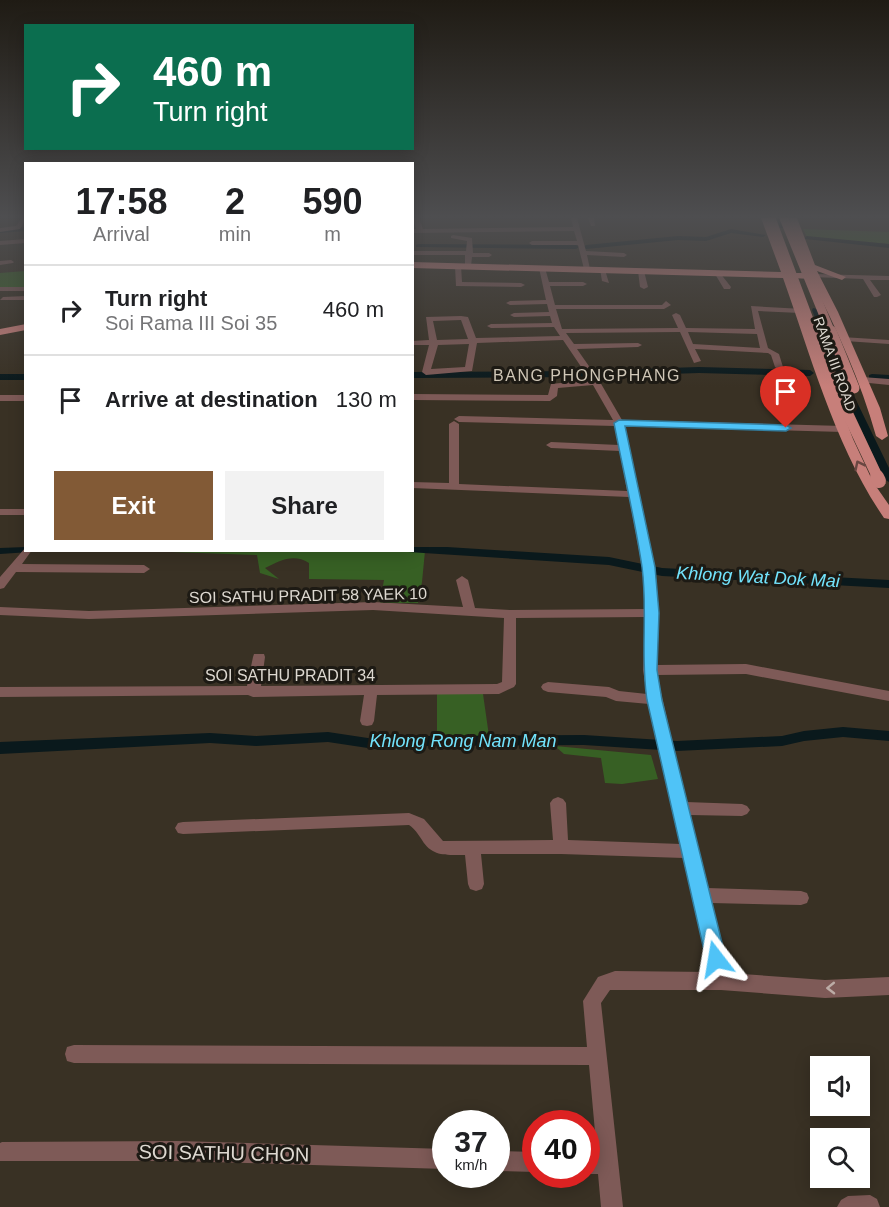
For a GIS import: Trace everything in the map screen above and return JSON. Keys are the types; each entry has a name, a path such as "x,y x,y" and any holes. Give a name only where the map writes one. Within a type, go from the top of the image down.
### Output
{"main road":[{"path":"731,274 803,276 816,281 842,277"},
{"name":"RAMA III ROAD","path":"793,274 846,414 889,498"},
{"name":"RAMA III ROAD","path":"809,274 858,384"},
{"name":"RAMA III ROAD","path":"813,274 845,339 863,409 883,429 889,448"},
{"path":"834,274 842,277"},
{"path":"758,275 792,287"},
{"name":"RAMA III ROAD","path":"787,275 843,429 867,482 889,515"},
{"path":"798,307 811,296 803,276"},
{"path":"798,307 833,312"},
{"path":"0,332 24,327"}],"street":[{"path":"458,274 459,285 521,285"},
{"path":"544,274 560,332 592,377 619,423 649,571 652,613 650,670 655,700 721,981"},
{"path":"604,274 606,281"},
{"path":"642,274 644,288"},
{"path":"718,274 728,286"},
{"path":"842,277 889,278"},
{"path":"865,277 877,295"},
{"path":"546,284 583,284"},
{"path":"0,289 24,289"},
{"path":"4,298 24,298"},
{"path":"510,303 551,306 664,307 668,305 666,303"},
{"path":"514,315 551,306"},
{"path":"764,348 754,308 798,307"},
{"path":"676,315 698,361"},
{"path":"431,318 465,319 473,342 469,369 426,372 434,343 428,320 431,318"},
{"path":"491,326 560,332"},
{"path":"414,343 473,342 560,332 684,330 761,332"},
{"path":"845,339 889,342"},
{"path":"570,347 638,345"},
{"path":"692,346 770,351 775,354 779,367"},
{"path":"414,397 550,398 553,396 554,386 592,377"},
{"path":"858,384 889,382"},
{"path":"0,398 24,398"},
{"path":"454,486 456,422 514,420 843,429"},
{"path":"514,420 516,431"},
{"path":"551,445 623,448"},
{"path":"414,485 634,494"},
{"path":"0,512 24,512"},
{"path":"0,585 25,552"},
{"path":"13,568 144,569"},
{"path":"462,580 470,611"},
{"name":"SOI SATHU PRADIT 58 YAEK 10","path":"0,611 89,615 185,614 373,606 510,614 652,613"},
{"name":"SOI SATHU PRADIT 34","path":"0,692 371,691 465,690 505,687 509,684 510,614"},
{"path":"253,692 259,657"},
{"path":"650,670 746,669 889,696"},
{"path":"548,687 609,692 616,696 655,700"},
{"path":"368,721 371,691"},
{"path":"558,802 561,847"},
{"path":"679,808 742,810"},
{"path":"183,828 409,819 419,822 435,846 689,851"},
{"path":"472,848 476,884"},
{"path":"700,896 801,898"},
{"path":"612,1207 592,1000 604,983 615,980 721,981 825,989 889,986"},
{"path":"74,1054 597,1056"},
{"name":"SOI SATHU CHON","path":"2,1152 177,1151 432,1159"},
{"path":"600,1164 608,1164"},
{"path":"848,1207 870,1206"}],"green space":[{"path":"0,274 24,274 24,288 0,288"},
{"path":"425,551 418,603 380,603 384,580 309,579 309,563 292,558 265,568 279,579 260,573 257,555 172,552"},
{"path":"437,694 483,694 489,736 437,735"},
{"path":"555,746 651,755 658,779 622,784 605,783 601,758 564,754"}],"waterway":[{"path":"816,310 849,394 889,479"},
{"path":"414,375 576,374 699,370 810,373"},
{"path":"0,377 24,377"},
{"path":"872,377 889,378"},
{"name":"Khlong Wat Dok Mai","path":"0,551 24,550"},
{"name":"Khlong Wat Dok Mai","path":"414,550 447,550 609,561 662,572 889,584"},
{"name":"Khlong Rong Nam Man","path":"0,748 210,738 256,741 328,737 381,745 423,741 584,740 677,746 782,741 843,732 889,736"}],"district":[{"name":"BANG PHONGPHANG","path":"587,375"}],"route":[{"path":"716,959 655,700 650,670 652,613 648,567 619,423 786,428"}]}
